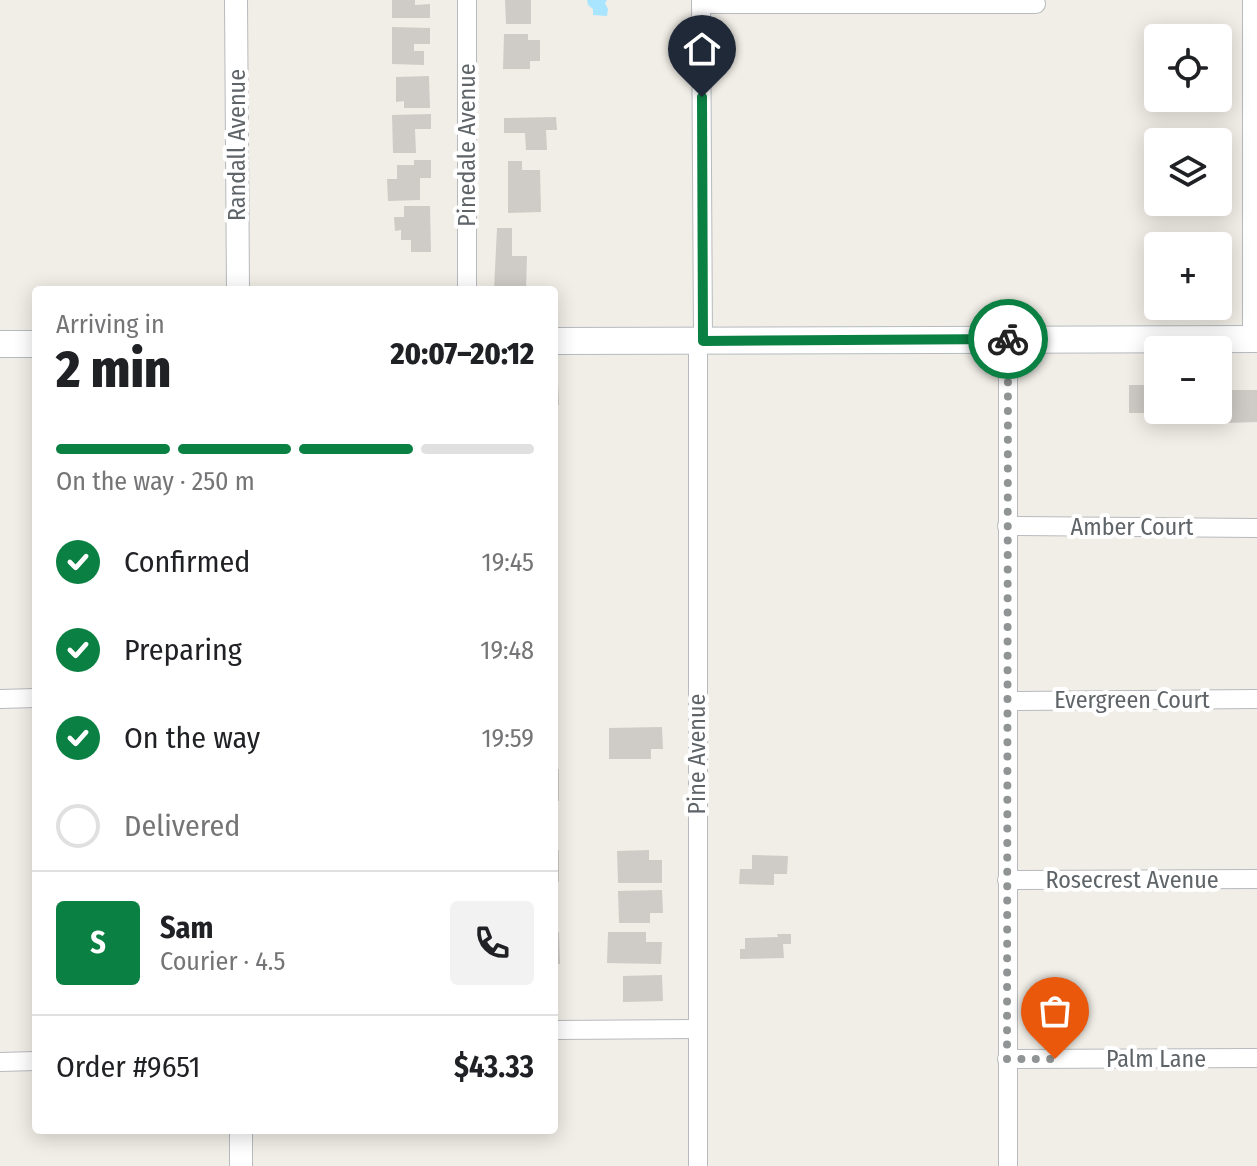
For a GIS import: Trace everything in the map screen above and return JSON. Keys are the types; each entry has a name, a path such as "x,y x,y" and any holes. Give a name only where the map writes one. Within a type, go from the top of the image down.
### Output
{"main road":[{"path":"558,341 1255,339"},
{"path":"0,344 32,344"}],"street":[{"name":"Randall Avenue","path":"236,0 238,286"},
{"name":"Pinedale Avenue","path":"467,0 467,286"},
{"path":"1252,0 1255,339"},
{"path":"701,2 1036,4"},
{"name":"Pine Avenue","path":"698,1166 701,2"},
{"path":"1008,339 1008,1166"},
{"name":"Amber Court","path":"1007,526 1257,528"},
{"path":"0,699 32,698"},
{"name":"Evergreen Court","path":"1008,701 1257,699"},
{"name":"Rosecrest Avenue","path":"1007,880 1257,879"},
{"path":"558,1030 698,1029"},
{"name":"Palm Lane","path":"1007,1059 1257,1058"},
{"path":"0,1062 32,1061"},
{"path":"241,1134 241,1166"}],"water":[{"path":"587,0 607,0 607,16 593,15"}],"building":[{"path":"392,0 415,0 415,5 430,4 430,18 392,18"},
{"path":"505,0 531,0 531,24 506,24"},
{"path":"392,27 430,28 430,44 414,44 414,51 424,51 424,65 392,64"},
{"path":"504,34 528,34 528,40 540,40 540,61 530,61 530,69 503,69"},
{"path":"429,76 430,108 404,108 404,101 396,102 396,77"},
{"path":"431,114 431,129 415,129 416,153 393,153 392,115"},
{"path":"556,117 557,130 546,130 547,150 526,150 525,133 504,133 504,118"},
{"path":"414,160 431,160 431,178 420,178 420,200 388,201 387,179 397,179 397,165 414,165"},
{"path":"508,161 522,161 522,170 540,170 541,212 508,213"},
{"path":"404,206 430,206 431,252 411,252 411,240 401,240 401,230 395,231 394,217 404,217"},
{"path":"497,228 512,228 512,256 527,256 526,286 494,286"},
{"path":"1129,385 1144,385 1144,413 1129,413"},
{"path":"1232,390 1257,390 1257,422 1232,423"},
{"path":"662,727 663,749 651,749 651,759 609,759 609,728"},
{"path":"649,850 649,860 662,860 662,883 618,883 617,851"},
{"path":"752,855 788,856 787,874 774,874 774,885 739,884 740,869 752,869"},
{"path":"662,890 663,913 650,913 650,923 619,923 618,891"},
{"path":"558,932 559,932 558,964"},
{"path":"608,932 646,932 646,942 662,942 661,964 607,963"},
{"path":"777,934 791,934 791,944 783,944 784,958 740,959 740,949 745,949 745,938 778,937"},
{"path":"662,975 663,1001 623,1002 623,976"}],"way so far":[{"path":"1008,339 1007,1059 1055,1059"}],"route":[{"path":"702,97 703,341 1008,339"}]}
